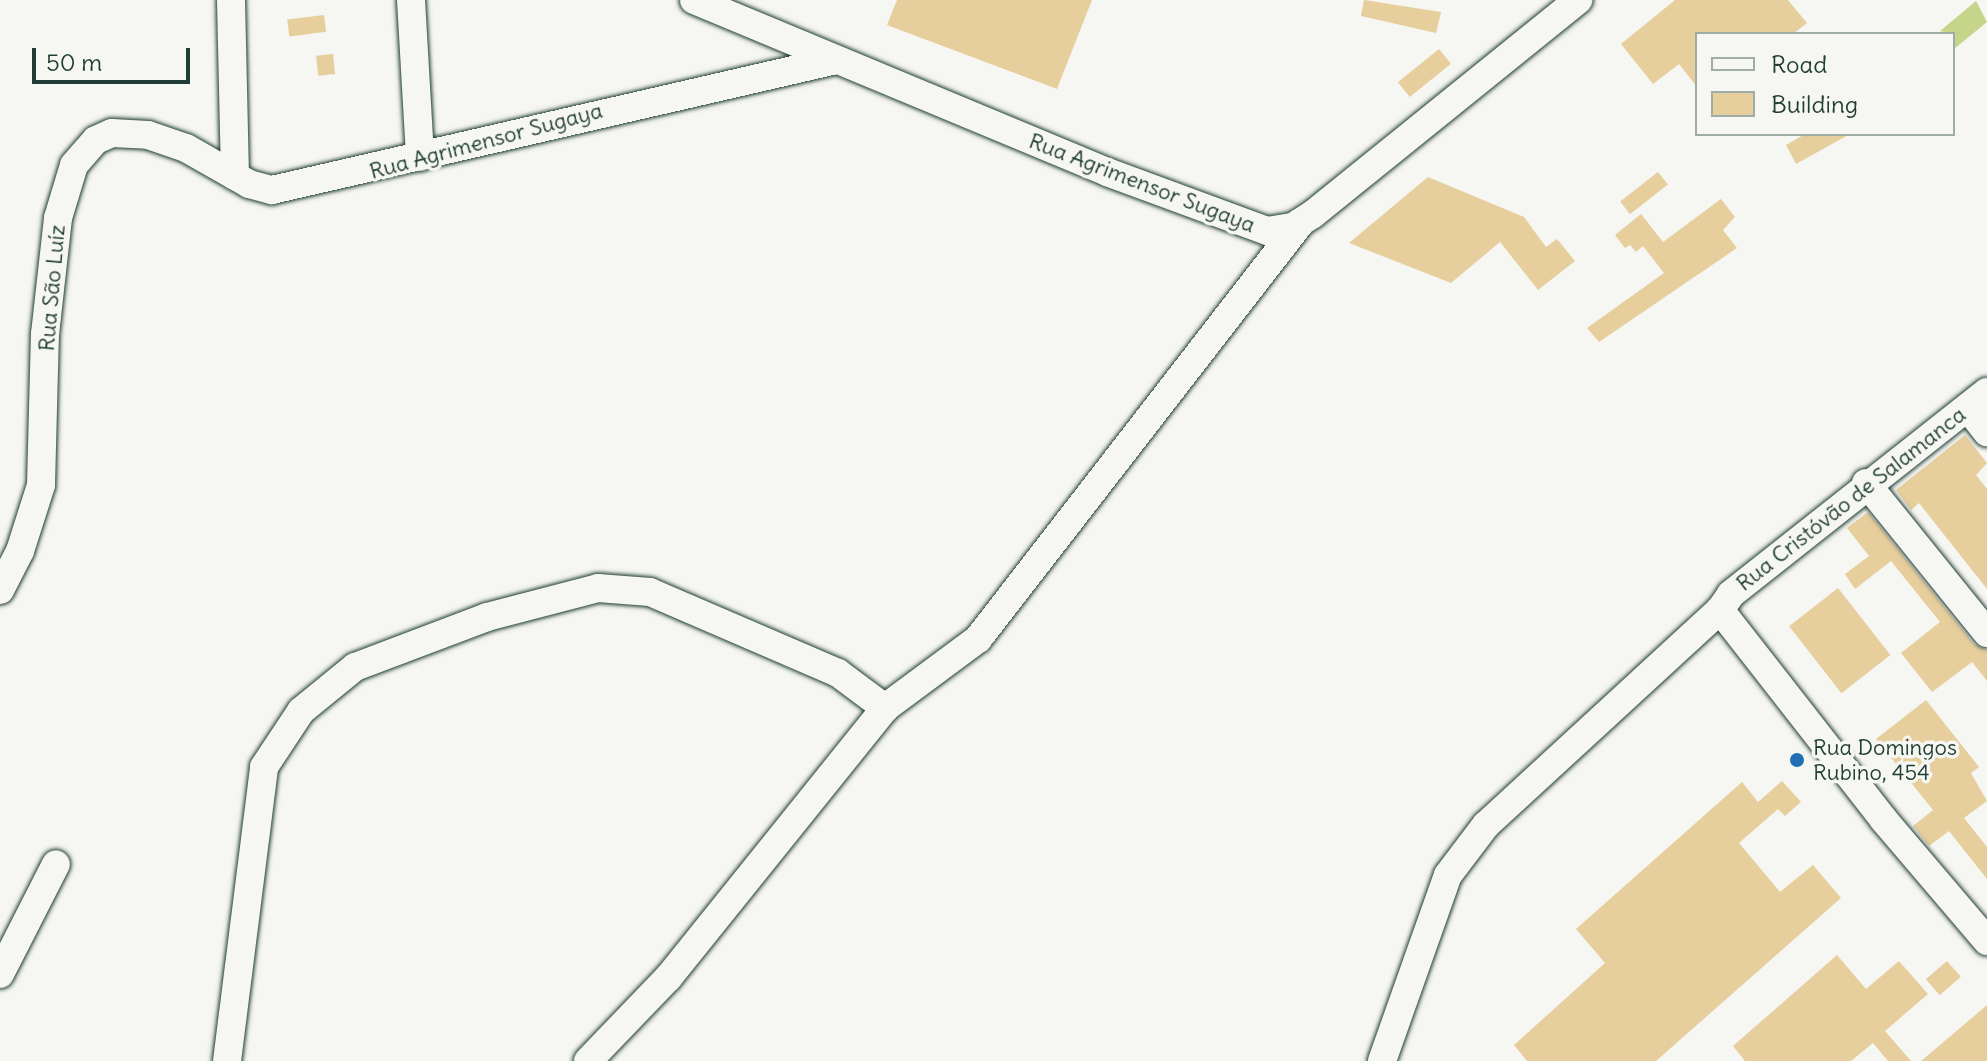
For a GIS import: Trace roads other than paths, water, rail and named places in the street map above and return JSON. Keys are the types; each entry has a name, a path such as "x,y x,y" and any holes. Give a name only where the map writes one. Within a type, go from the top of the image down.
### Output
{"street":[{"path":"231,0 235,176"},
{"path":"411,0 420,157"},
{"name":"Rua Agrimensor Sugaya","path":"694,0 832,61 1248,227 1285,229 1301,222"},
{"path":"588,1061 668,978 885,708 978,639 1301,222 1578,0"},
{"name":"Rua Agrimensor Sugaya","path":"235,176 272,190 420,157 613,108 832,61"},
{"name":"Rua São Luíz","path":"0,590 20,551 41,485 51,266 74,165 105,135 148,135 186,148 235,176"},
{"path":"1977,400 1987,432"},
{"name":"Rua Cristóvão de Salamanca","path":"1382,1061 1448,875 1486,825 1720,610 1731,594 1866,483 1977,400"},
{"path":"1866,483 1987,633"},
{"path":"227,1061 264,767 301,711 355,667 487,617 598,588 650,592 838,673 885,708"},
{"path":"1720,610 1889,827 1987,941"},
{"path":"0,974 56,864"}],"place":[{"name":"Rua Domingos Rubino, 454","path":"1797,760"}]}
